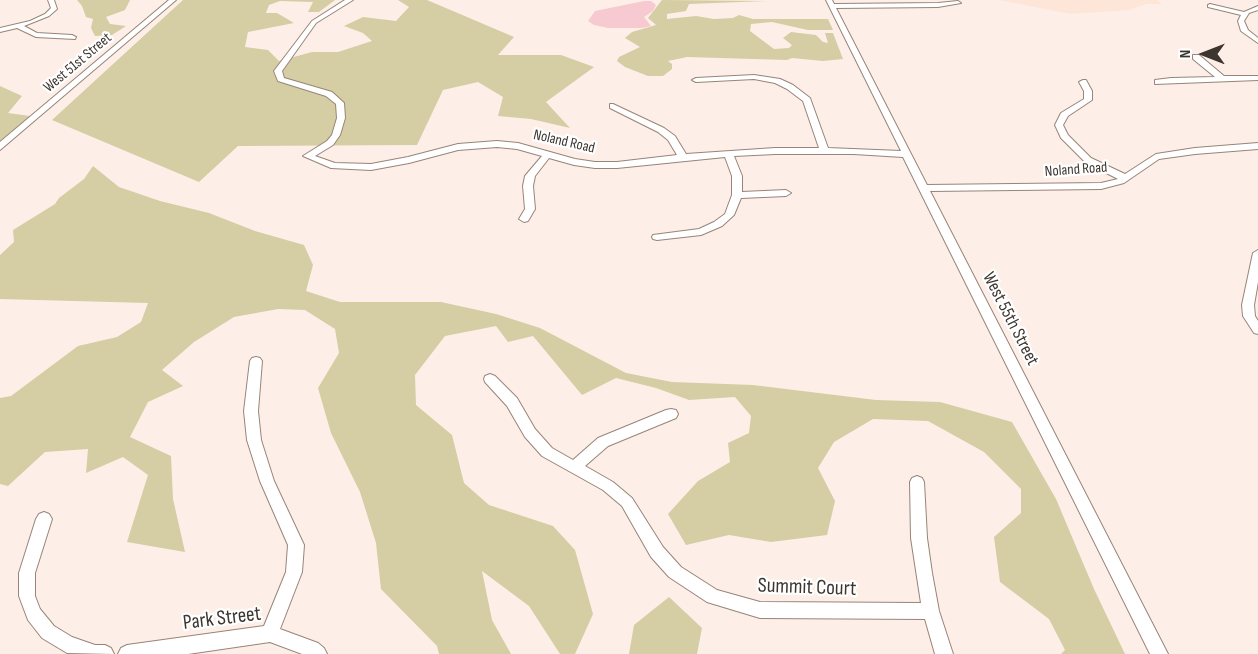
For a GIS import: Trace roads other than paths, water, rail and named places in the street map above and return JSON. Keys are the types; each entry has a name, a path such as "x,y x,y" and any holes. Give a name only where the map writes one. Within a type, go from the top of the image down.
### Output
{"street":[{"path":"0,30 47,15 55,8 51,0"},
{"name":"West 51st Street","path":"0,147 173,0"},
{"name":"Noland Road","path":"350,0 314,22 278,71 281,79 329,94 340,103 340,118 336,135 330,142 308,156 334,166 371,167 458,147 497,144 518,146 574,162 606,165 728,154 905,151"},
{"path":"830,3 938,5 958,3"},
{"name":"West 55th Street","path":"830,3 1159,654"},
{"path":"1210,6 1244,14 1258,8"},
{"path":"1244,14 1241,19 1242,25 1258,41"},
{"path":"18,26 36,35 72,37"},
{"path":"1196,57 1222,78"},
{"path":"696,80 739,76 788,82 807,100 824,151"},
{"path":"1158,82 1258,78"},
{"path":"1083,82 1088,91 1088,100 1064,115 1059,125 1064,136 1088,160 1126,178"},
{"path":"613,106 666,134 678,147 682,157"},
{"name":"Noland Road","path":"924,188 1101,186 1126,178 1156,157 1258,146"},
{"path":"657,237 701,232 718,224 729,215 737,195 737,176 728,154"},
{"path":"524,219 530,209 528,186 530,176 547,155"},
{"path":"737,195 786,193"},
{"path":"1258,253 1248,305 1249,316 1258,330"},
{"path":"256,361 251,411 254,440 267,481 296,545 294,572 270,634"},
{"name":"Summit Court","path":"490,379 512,402 531,433 547,452 608,486 627,502 657,552 675,572 713,597 760,610 931,611"},
{"path":"574,466 603,442 671,414"},
{"path":"917,482 919,538 931,611 945,653"},
{"path":"44,519 27,573 27,596 34,614 48,632 67,644 94,654 105,654"},
{"name":"Park Street","path":"127,654 270,634 312,649 318,654"}]}
